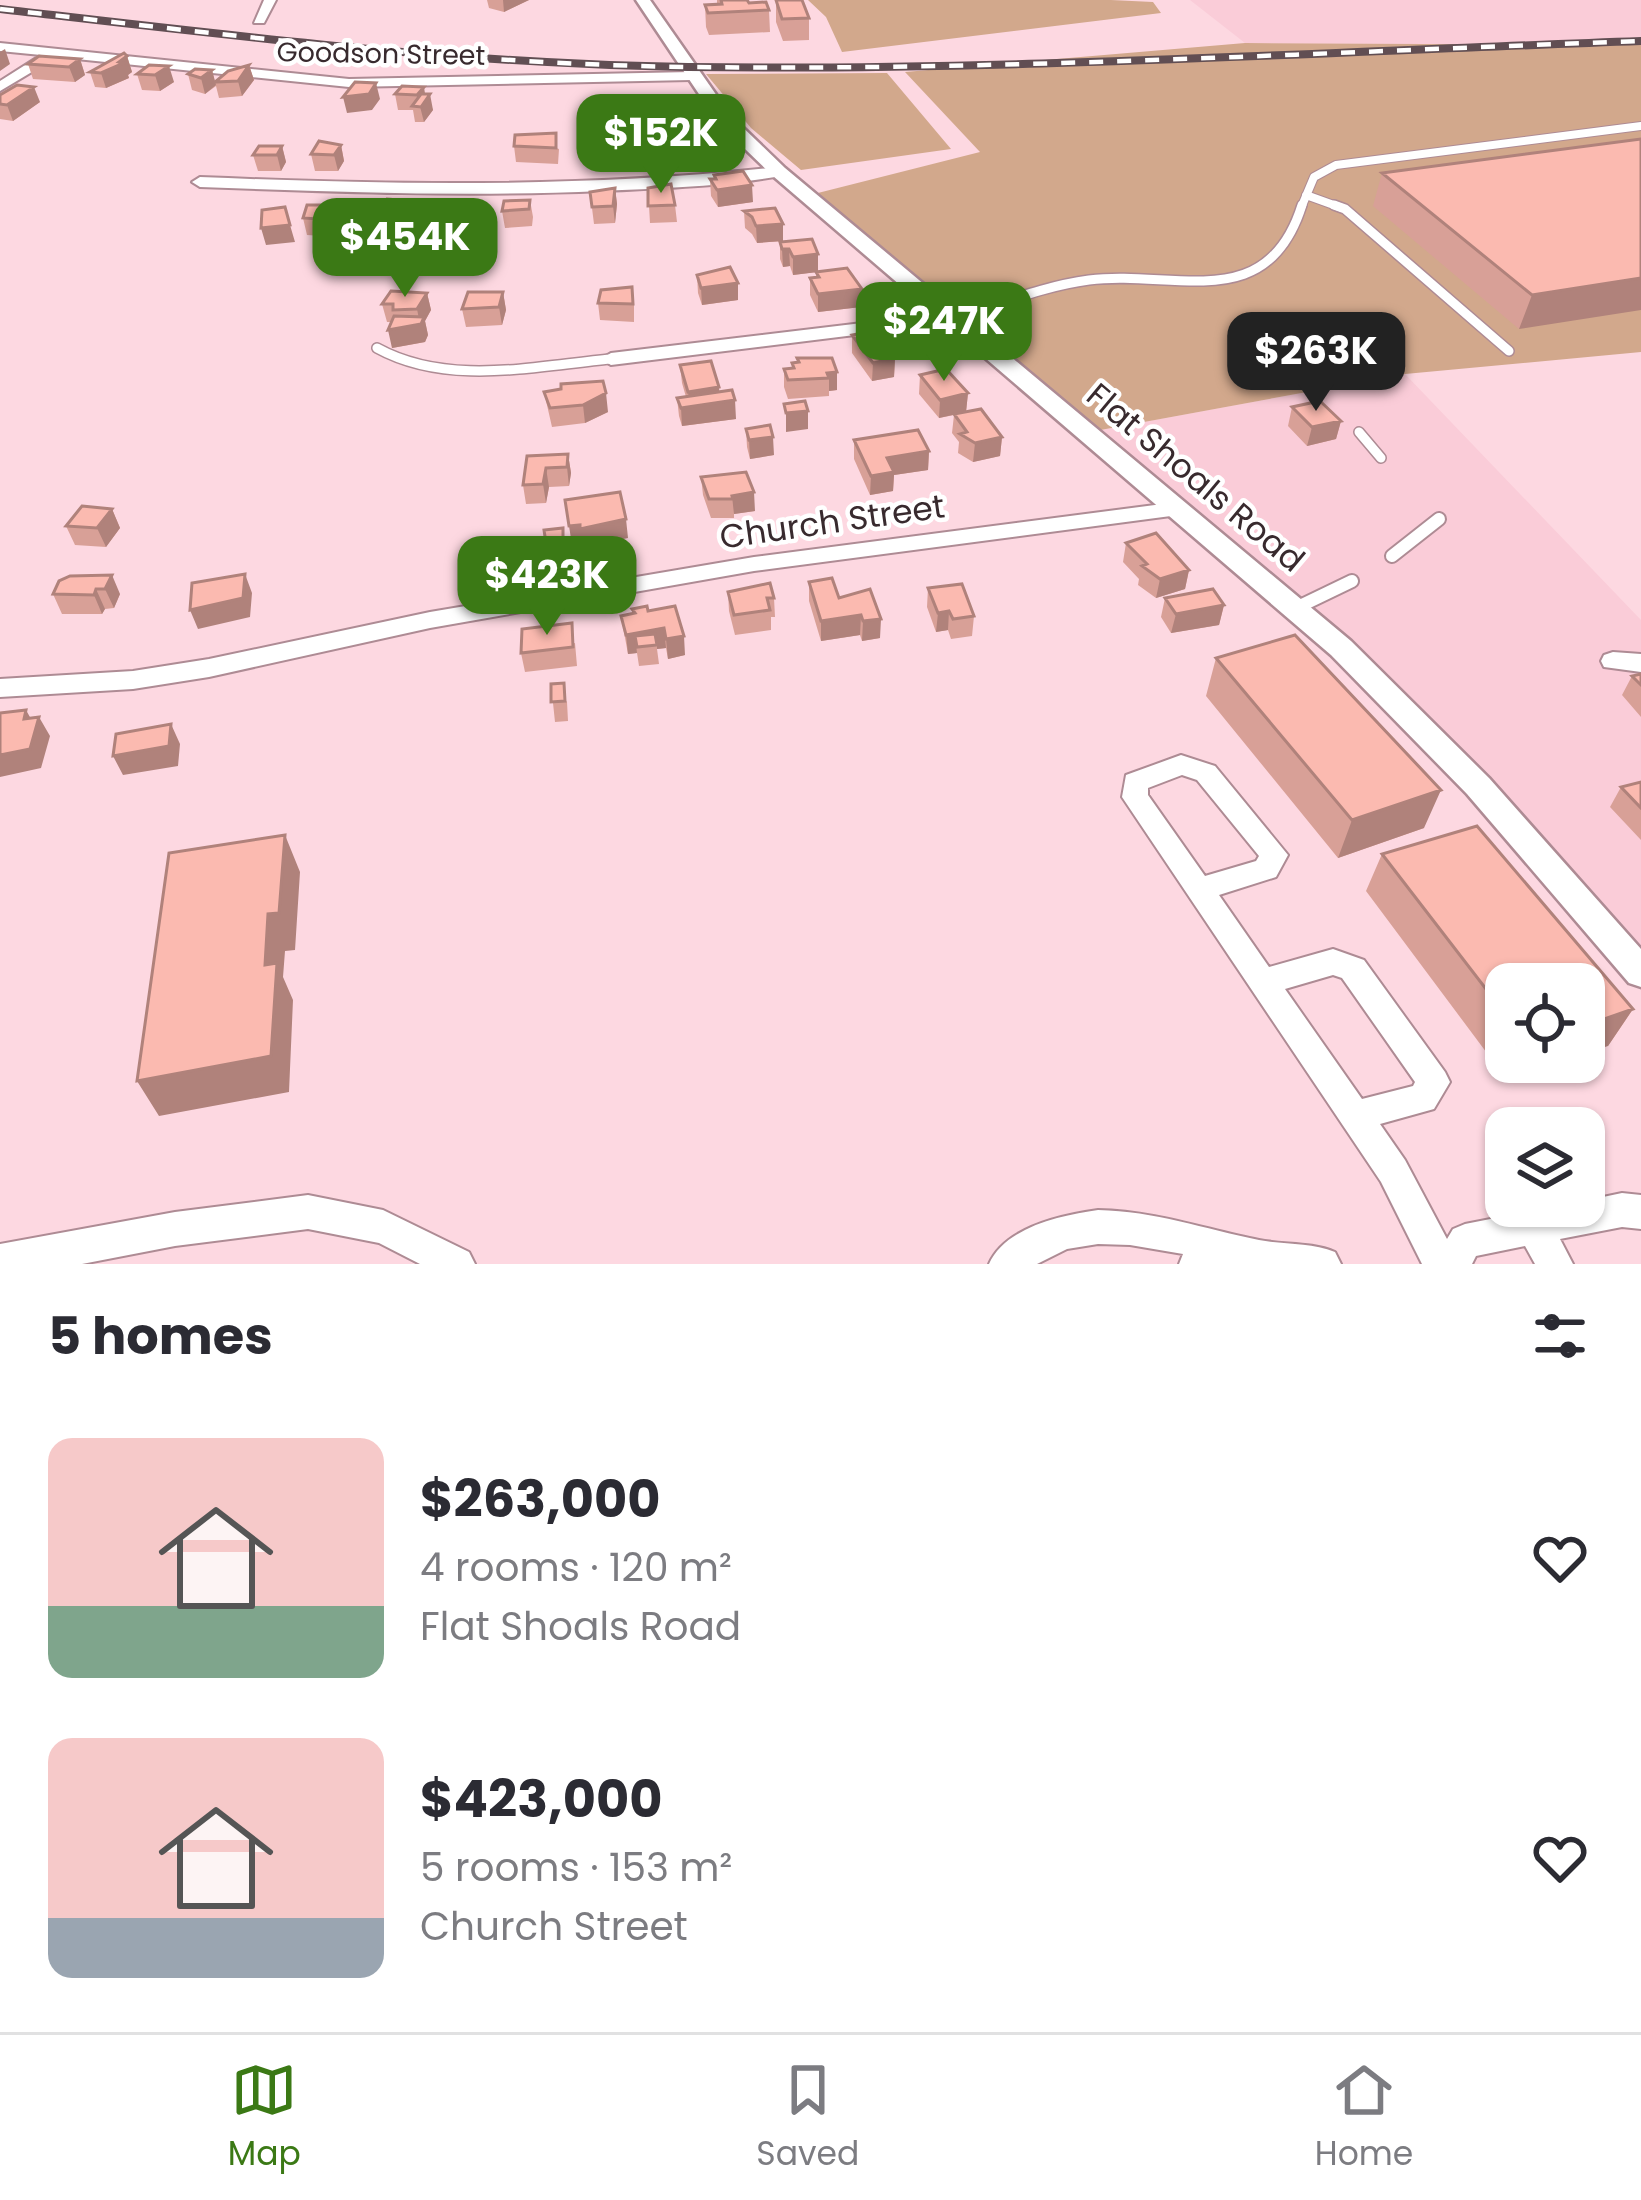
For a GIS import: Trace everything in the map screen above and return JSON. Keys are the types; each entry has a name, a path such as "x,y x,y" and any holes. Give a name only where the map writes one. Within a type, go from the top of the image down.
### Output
{"street":[{"path":"259,20 270,0"},
{"name":"Flat Shoals Road","path":"643,0 725,120 779,172 1295,608 1418,721 1641,973"},
{"name":"Goodson Street","path":"0,47 349,83 691,76"},
{"path":"0,87 54,53"},
{"path":"200,182 380,190 570,187 779,172"},
{"path":"611,359 953,318"},
{"name":"Church Street","path":"0,688 171,674 430,620 687,575 1178,509"},
{"path":"1613,661 1641,663"},
{"path":"1198,890 1266,869 1274,855 1206,772 1181,765 1135,782 1135,797 1198,890 1393,1172 1441,1264"},
{"path":"1262,982 1333,962 1353,969 1434,1082 1423,1098 1354,1116"},
{"path":"1453,1264 1465,1241 1622,1210 1641,1212"},
{"path":"0,1262 176,1229 308,1212 383,1227 458,1264"},
{"path":"1007,1264 1032,1243 1077,1228 1126,1223 1261,1258 1323,1264"},
{"path":"1534,1228 1556,1264"},
{"path":"1197,1264 1261,1258"}],"lane":[{"path":"953,318 1082,281 1208,282 1255,271 1282,250 1313,177 1336,165 1641,127"},
{"path":"1306,195 1345,208 1509,351"},
{"path":"376,348 394,361 428,370 611,359"},
{"path":"1359,432 1381,458"},
{"path":"1392,556 1439,519"},
{"path":"1295,608 1352,581"}],"shaded area":[{"path":"808,0 1111,0 1153,2 1161,13 842,52 826,17"},
{"path":"1190,0 1641,0 1641,45 1245,43"},
{"path":"1245,43 1641,45 1641,352 1405,374 1095,431 806,196 980,152 905,72"},
{"path":"887,73 951,149 801,170 751,128 706,74"},
{"path":"1405,374 1641,620 1641,972 1423,717 1095,431"}],"building":[{"path":"721,0 766,2 769,10 708,13 705,5 722,4"},
{"path":"776,0 802,0 809,18 782,19"},
{"path":"124,53 127,56 119,62 124,63 101,73 90,72"},
{"path":"39,56 80,59 69,67 28,64"},
{"path":"149,65 169,66 155,75 137,74"},
{"path":"249,65 238,81 215,82 228,71"},
{"path":"195,69 212,70 201,78 188,74"},
{"path":"355,82 376,83 369,94 343,97"},
{"path":"17,85 34,87 7,105 0,104 0,95"},
{"path":"402,86 424,87 417,95 395,94"},
{"path":"421,94 430,94 421,107 412,106"},
{"path":"700,123 706,135 673,139 668,127"},
{"path":"556,133 556,148 514,146 515,135"},
{"path":"1641,139 1641,278 1532,295 1382,173"},
{"path":"319,141 341,145 334,155 311,154"},
{"path":"259,146 282,146 277,155 253,155"},
{"path":"743,171 752,185 717,190 710,179 716,179 714,175"},
{"path":"671,184 675,205 648,206 648,188"},
{"path":"615,188 613,206 592,207 590,192"},
{"path":"387,199 423,202 417,214 401,218 380,214"},
{"path":"530,200 529,209 502,211 504,201"},
{"path":"307,205 354,205 348,221 303,218"},
{"path":"285,207 290,225 261,228 262,210"},
{"path":"775,208 783,224 756,226 744,211"},
{"path":"812,239 818,254 793,257 780,242"},
{"path":"730,267 738,283 701,288 697,275"},
{"path":"847,268 862,289 818,294 810,278 819,277 816,272"},
{"path":"632,287 633,304 598,303 601,290"},
{"path":"391,291 427,293 417,309 393,310 393,304 382,304"},
{"path":"468,292 503,292 499,307 462,309"},
{"path":"394,316 424,317 421,324 388,330"},
{"path":"874,331 895,358 873,363 852,335"},
{"path":"797,358 832,358 837,372 827,373 829,378 788,380 784,369 794,368"},
{"path":"711,361 719,387 688,392 680,365"},
{"path":"946,369 968,393 940,400 920,375"},
{"path":"603,381 606,393 583,405 550,408 544,392 561,389 561,384"},
{"path":"732,390 735,400 681,408 677,398"},
{"path":"805,401 808,411 786,413 784,404"},
{"path":"1320,401 1341,421 1312,427 1292,407"},
{"path":"981,409 1002,437 975,443 960,434 967,432 954,414"},
{"path":"770,425 773,437 749,440 746,429"},
{"path":"918,430 929,451 887,458 894,472 871,476 854,440"},
{"path":"568,454 567,467 546,468 543,484 523,485 527,456"},
{"path":"746,472 754,492 733,499 709,499 701,477"},
{"path":"620,492 626,519 580,529 580,525 569,526 565,500"},
{"path":"82,506 112,509 97,528 66,526"},
{"path":"563,528 563,541 546,543 544,530"},
{"path":"1156,533 1189,570 1160,579 1142,566 1147,564 1126,543"},
{"path":"245,574 243,598 190,610 192,583"},
{"path":"112,575 105,589 96,589 94,595 53,594 59,581 70,576"},
{"path":"832,578 839,598 870,589 881,619 863,621 861,615 821,621 809,582"},
{"path":"770,583 774,598 767,598 770,610 734,615 728,592"},
{"path":"962,584 974,616 953,619 949,611 938,613 928,588"},
{"path":"1213,589 1224,605 1176,614 1165,598"},
{"path":"647,606 648,611 675,606 684,636 666,639 664,628 626,635 621,616"},
{"path":"572,623 573,647 521,653 522,629"},
{"path":"655,634 657,645 637,647 635,636"},
{"path":"1295,635 1441,790 1352,820 1216,658"},
{"path":"564,683 565,701 551,702 551,684"},
{"path":"26,710 24,719 39,717 30,749 0,755 0,713"},
{"path":"171,724 169,746 113,756 116,734"},
{"path":"1641,782 1641,808 1621,787"},
{"path":"1477,826 1594,963 1485,963 1485,988 1382,854"},
{"path":"285,835 279,913 268,914 265,965 277,963 271,1056 137,1081 169,853"},
{"path":"1605,976 1633,1009 1605,1019"}],"railway":[{"path":"0,9 429,54 688,67 1045,63 1641,41"}]}
